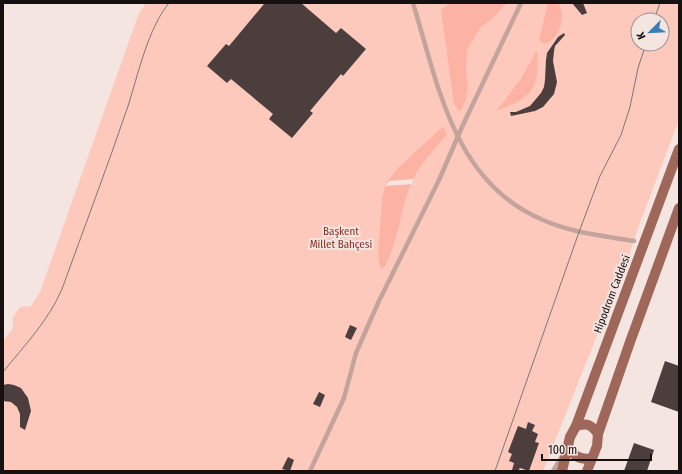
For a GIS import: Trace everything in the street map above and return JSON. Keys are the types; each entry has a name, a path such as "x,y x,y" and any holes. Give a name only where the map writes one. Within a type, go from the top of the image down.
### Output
{"main road":[{"name":"Hipodrom Caddesi","path":"562,471 570,437 576,426 679,149"},
{"path":"587,471 597,446 598,434 630,342 679,208"},
{"path":"576,426 584,424 592,426 598,434"},
{"path":"568,448 573,455 582,459 591,459"}],"street":[{"path":"413,3 446,112 457,137 472,162 491,186 516,207 543,220 574,231 634,241"},
{"path":"310,471 344,398 356,353 381,296 439,180 457,137 521,3"},
{"name":"Hipodrom Caddesi","path":"555,471 568,448"}],"green space":[{"name":"Başkent Millet Bahçesi","path":"146,3 679,3 679,120 628,258 543,471 3,471 3,341 13,328 13,317 20,307 31,306 40,292 139,13"}],"shaded area":[{"path":"450,3 506,3 495,16 480,28 467,50 466,71 468,85 466,99 461,110 459,111 454,104 441,10"},
{"path":"548,3 558,3 562,12 562,20 555,37 548,43 544,44 539,40"},
{"path":"537,50 537,74 532,90 519,101 497,110 521,79"},
{"path":"443,126 447,134 423,163 412,181 390,256 385,266 381,268 379,263 378,248 382,201 385,186 395,172"}],"pier":[{"path":"413,179 412,184 385,186 389,181"}],"building":[{"path":"263,3 301,3 336,33 341,28 366,49 343,76 341,74 310,111 313,113 292,138 269,119 273,114 231,79 227,83 207,66 226,44 229,46 264,4"},
{"path":"572,3 583,3 587,13 582,15"},
{"path":"564,33 565,35 555,46 554,51 553,61 557,82 554,94 543,107 535,111 511,116 510,112 516,112 530,106 541,93 544,87 547,53 558,37"},
{"path":"350,325 357,328 351,340 345,337"},
{"path":"665,361 679,366 679,412 651,402"},
{"path":"8,384 21,388 28,398 31,411 25,430 20,427 20,414 17,407 11,402 3,401 3,385"},
{"path":"319,392 325,395 320,407 313,404"},
{"path":"528,422 535,425 532,431 538,434 535,442 539,443 529,471 520,468 518,471 514,471 512,470 514,463 509,461 512,454 508,452 518,426 526,429"},
{"path":"634,443 654,450 647,471 624,471"},
{"path":"288,457 294,460 290,471 282,469"}],"tram line":[{"path":"3,372 43,322 62,289 128,106 149,38 155,25 169,3"},
{"path":"657,12 660,3"},
{"path":"495,471 579,232 600,176 621,135 630,107 638,68 643,52"}]}
